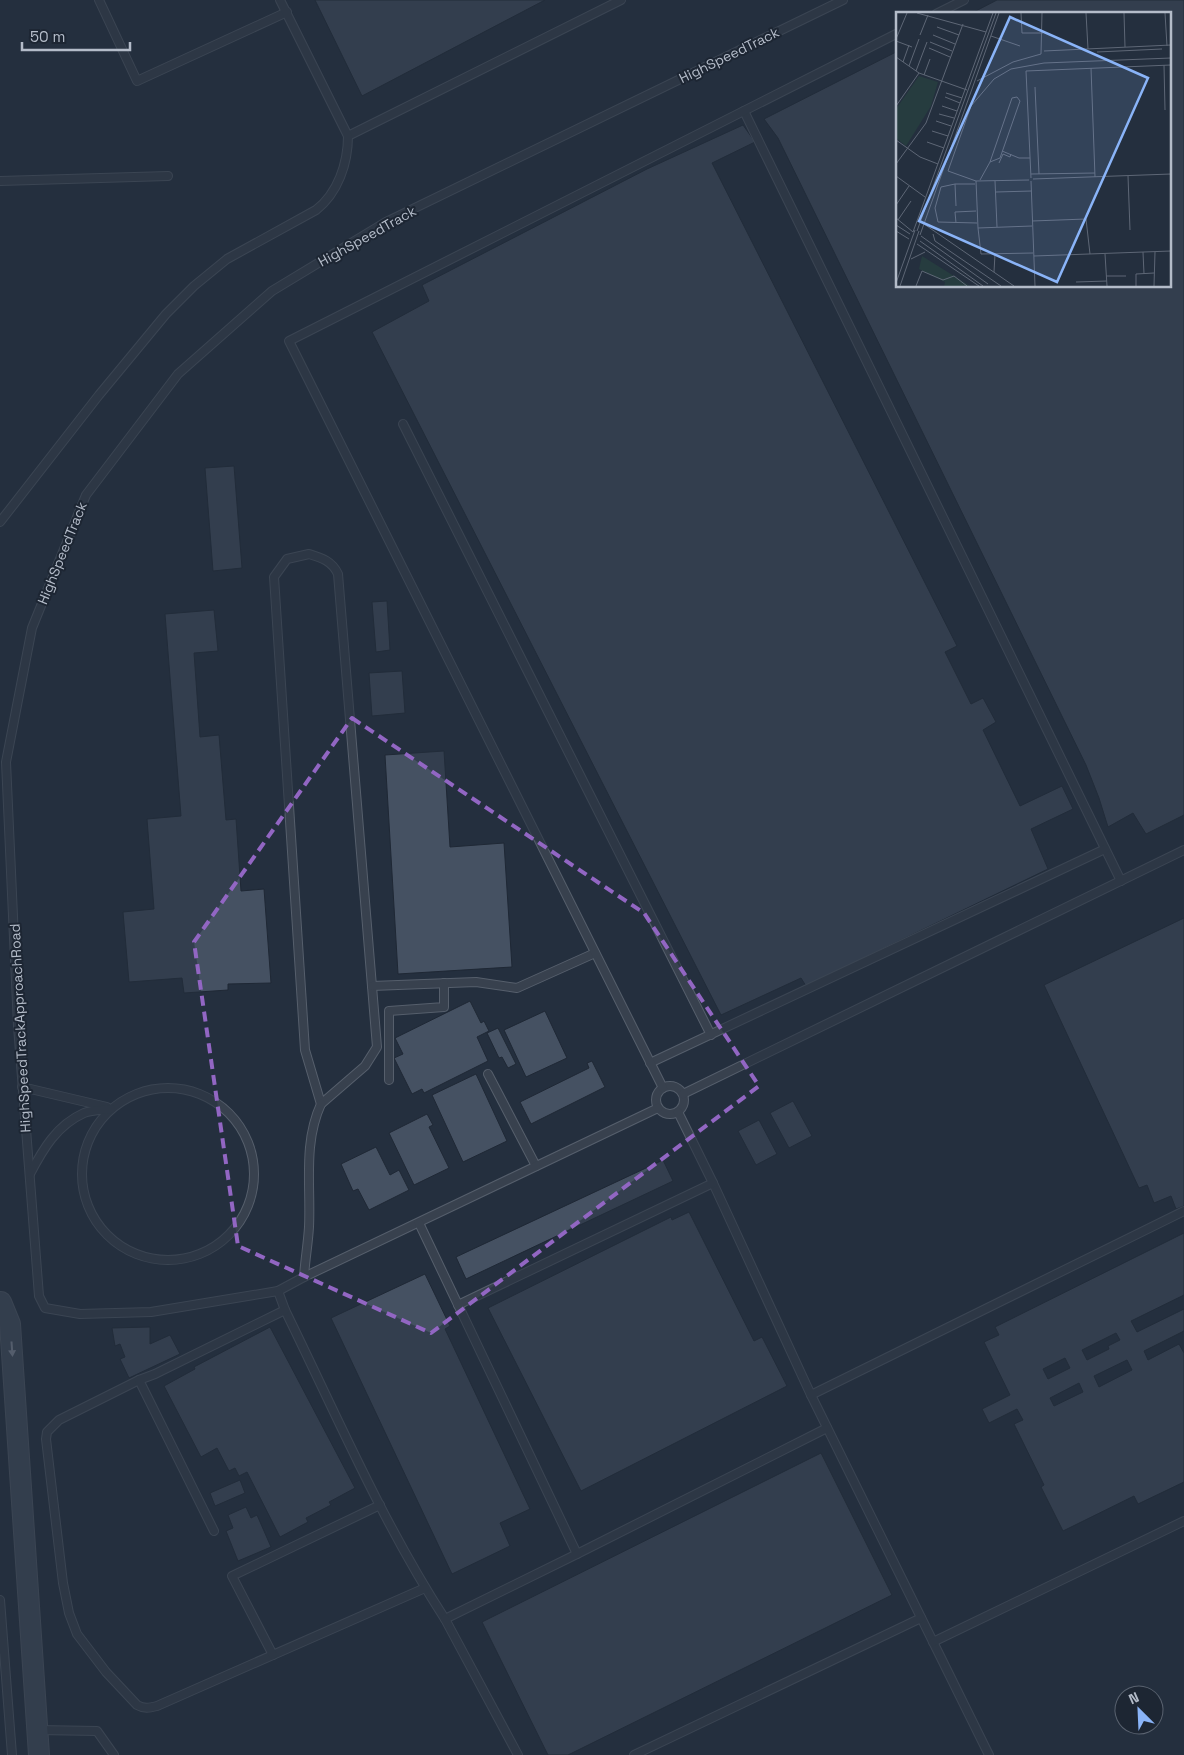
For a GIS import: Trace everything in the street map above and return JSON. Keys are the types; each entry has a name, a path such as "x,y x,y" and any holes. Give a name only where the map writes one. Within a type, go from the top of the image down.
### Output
{"main road":[{"path":"0,1299 10,1324 39,1755"},
{"path":"0,1367 28,1755"}],"lane":[{"path":"99,0 137,81 286,12"},
{"path":"0,522 105,388 166,314 194,286 227,259 326,203 344,169 348,150 348,136 280,0"},
{"path":"348,136 621,0"},
{"name":"HighSpeedTrack","path":"32,628 86,495 178,374 272,291 386,222 843,0"},
{"path":"940,12 964,0"},
{"path":"663,1088 290,341 896,34"},
{"path":"744,111 1121,881"},
{"path":"0,181 168,176"},
{"path":"403,424 711,1035"},
{"path":"304,1277 309,1227 308,1174 313,1121 321,1104 365,1066 377,1047 338,574 334,565 308,554 287,560 274,577 304,1050 321,1104"},
{"name":"HighSpeedTrackApproachRoad","path":"32,628 6,762 18,1026 39,1296 45,1308 80,1314 151,1312 278,1291"},
{"path":"650,1064 1105,849"},
{"path":"683,1094 1184,850"},
{"path":"372,986 476,982 517,988 595,953"},
{"path":"389,1080 388,1011 444,1007 444,983"},
{"path":"488,1074 536,1166"},
{"path":"674,1086 683,1094 684,1105 678,1112 669,1114 658,1108 656,1103 657,1095 663,1088 674,1086"},
{"path":"22,1087 111,1108"},
{"path":"29,1176 43,1149 61,1128 85,1113 111,1108 136,1093 163,1087 191,1090 217,1102 237,1121 251,1145 256,1172 251,1200 238,1225 218,1245 192,1258 163,1261 134,1254 110,1239 91,1216 82,1188 82,1159 92,1131 111,1108"},
{"path":"518,1755 445,1619 425,1588 380,1505 285,1310 278,1291 658,1108"},
{"path":"678,1112 811,1395 989,1755"},
{"path":"458,1305 713,1183"},
{"path":"811,1395 1184,1211"},
{"path":"419,1222 577,1554"},
{"path":"285,1310 59,1420 47,1432 46,1439 63,1583 68,1613 77,1634 106,1672 137,1705 142,1708 149,1708 425,1588"},
{"path":"139,1380 214,1531"},
{"path":"445,1619 827,1428"},
{"path":"273,1655 232,1576 380,1505"},
{"path":"933,1642 1184,1521"},
{"path":"0,1600 12,1755"},
{"path":"636,1755 650,1752 921,1618"},
{"path":"38,1730 97,1731 114,1755"}],"highlighted area":[{"path":"352,718 644,913 759,1086 431,1333 238,1246 194,942"}],"building":[{"path":"315,0 545,0 362,96"},
{"path":"997,0 1184,0 1184,815 1146,834 1133,813 1108,827 1086,765 778,138 764,119 896,52 896,288 1172,288 1172,12 974,12"},
{"path":"743,125 755,142 712,163 957,646 945,652 971,704 983,698 996,722 983,730 1020,806 1062,786 1073,809 1031,829 1048,869 806,986 801,978 721,1015 372,332 429,301 422,285 647,169"},
{"path":"234,466 242,568 213,571 205,468"},
{"path":"387,601 390,650 376,652 372,602"},
{"path":"214,610 218,651 194,653 200,737 219,735 226,820 236,819 241,891 264,889 271,983 228,984 228,990 184,993 182,978 129,982 123,912 154,909 147,819 181,816 165,614"},
{"path":"402,671 405,713 372,716 369,673"},
{"path":"444,751 450,847 504,843 512,967 398,974 385,755"},
{"path":"1184,918 1184,1206 1176,1209 1171,1196 1154,1203 1147,1185 1139,1188 1044,985"},
{"path":"470,1001 481,1023 484,1021 489,1031 477,1037 488,1061 424,1093 422,1089 412,1094 394,1058 403,1054 395,1038"},
{"path":"545,1011 567,1058 526,1077 504,1030"},
{"path":"498,1028 516,1064 508,1068 502,1057 499,1058 487,1033"},
{"path":"592,1061 605,1087 531,1124 520,1102 589,1068 587,1063"},
{"path":"476,1074 507,1141 463,1162 432,1095"},
{"path":"793,1101 812,1136 789,1148 770,1113"},
{"path":"427,1114 433,1125 429,1127 449,1168 414,1185 389,1133"},
{"path":"759,1120 777,1154 756,1165 738,1131"},
{"path":"376,1147 390,1175 399,1170 409,1190 369,1210 358,1189 353,1191 341,1164"},
{"path":"663,1160 673,1181 466,1279 456,1257"},
{"path":"689,1212 754,1341 762,1337 787,1386 581,1491 488,1308 671,1217 672,1220"},
{"path":"1184,1233 1184,1295 1131,1321 1137,1332 1184,1309 1184,1331 1144,1351 1148,1360 1179,1344 1184,1353 1184,1482 1138,1504 1134,1496 1063,1531 1041,1487 1044,1485 1014,1424 1023,1420 1017,1409 989,1423 982,1409 1010,1395 984,1342 999,1335 995,1327","holes":["1116,1333 1120,1340 1108,1346 1109,1349 1087,1360 1082,1350","1065,1358 1070,1368 1048,1379 1043,1369","1127,1360 1132,1370 1099,1387 1094,1376","1079,1383 1083,1392 1054,1406 1050,1398"]},
{"path":"425,1274 450,1326 445,1329 530,1509 500,1523 510,1546 452,1574 331,1318"},
{"path":"150,1327 150,1344 170,1335 180,1354 129,1378 120,1359 125,1357 120,1344 115,1346 112,1328"},
{"path":"270,1327 355,1488 329,1502 331,1505 306,1518 308,1522 280,1537 247,1472 239,1476 235,1468 229,1471 217,1448 201,1457 164,1386 195,1369 194,1367"},
{"path":"821,1453 892,1595 568,1755 548,1755 482,1622"},
{"path":"240,1480 245,1493 215,1506 210,1493"},
{"path":"246,1507 251,1518 257,1515 271,1547 238,1561 226,1531 233,1528 228,1515"}]}
